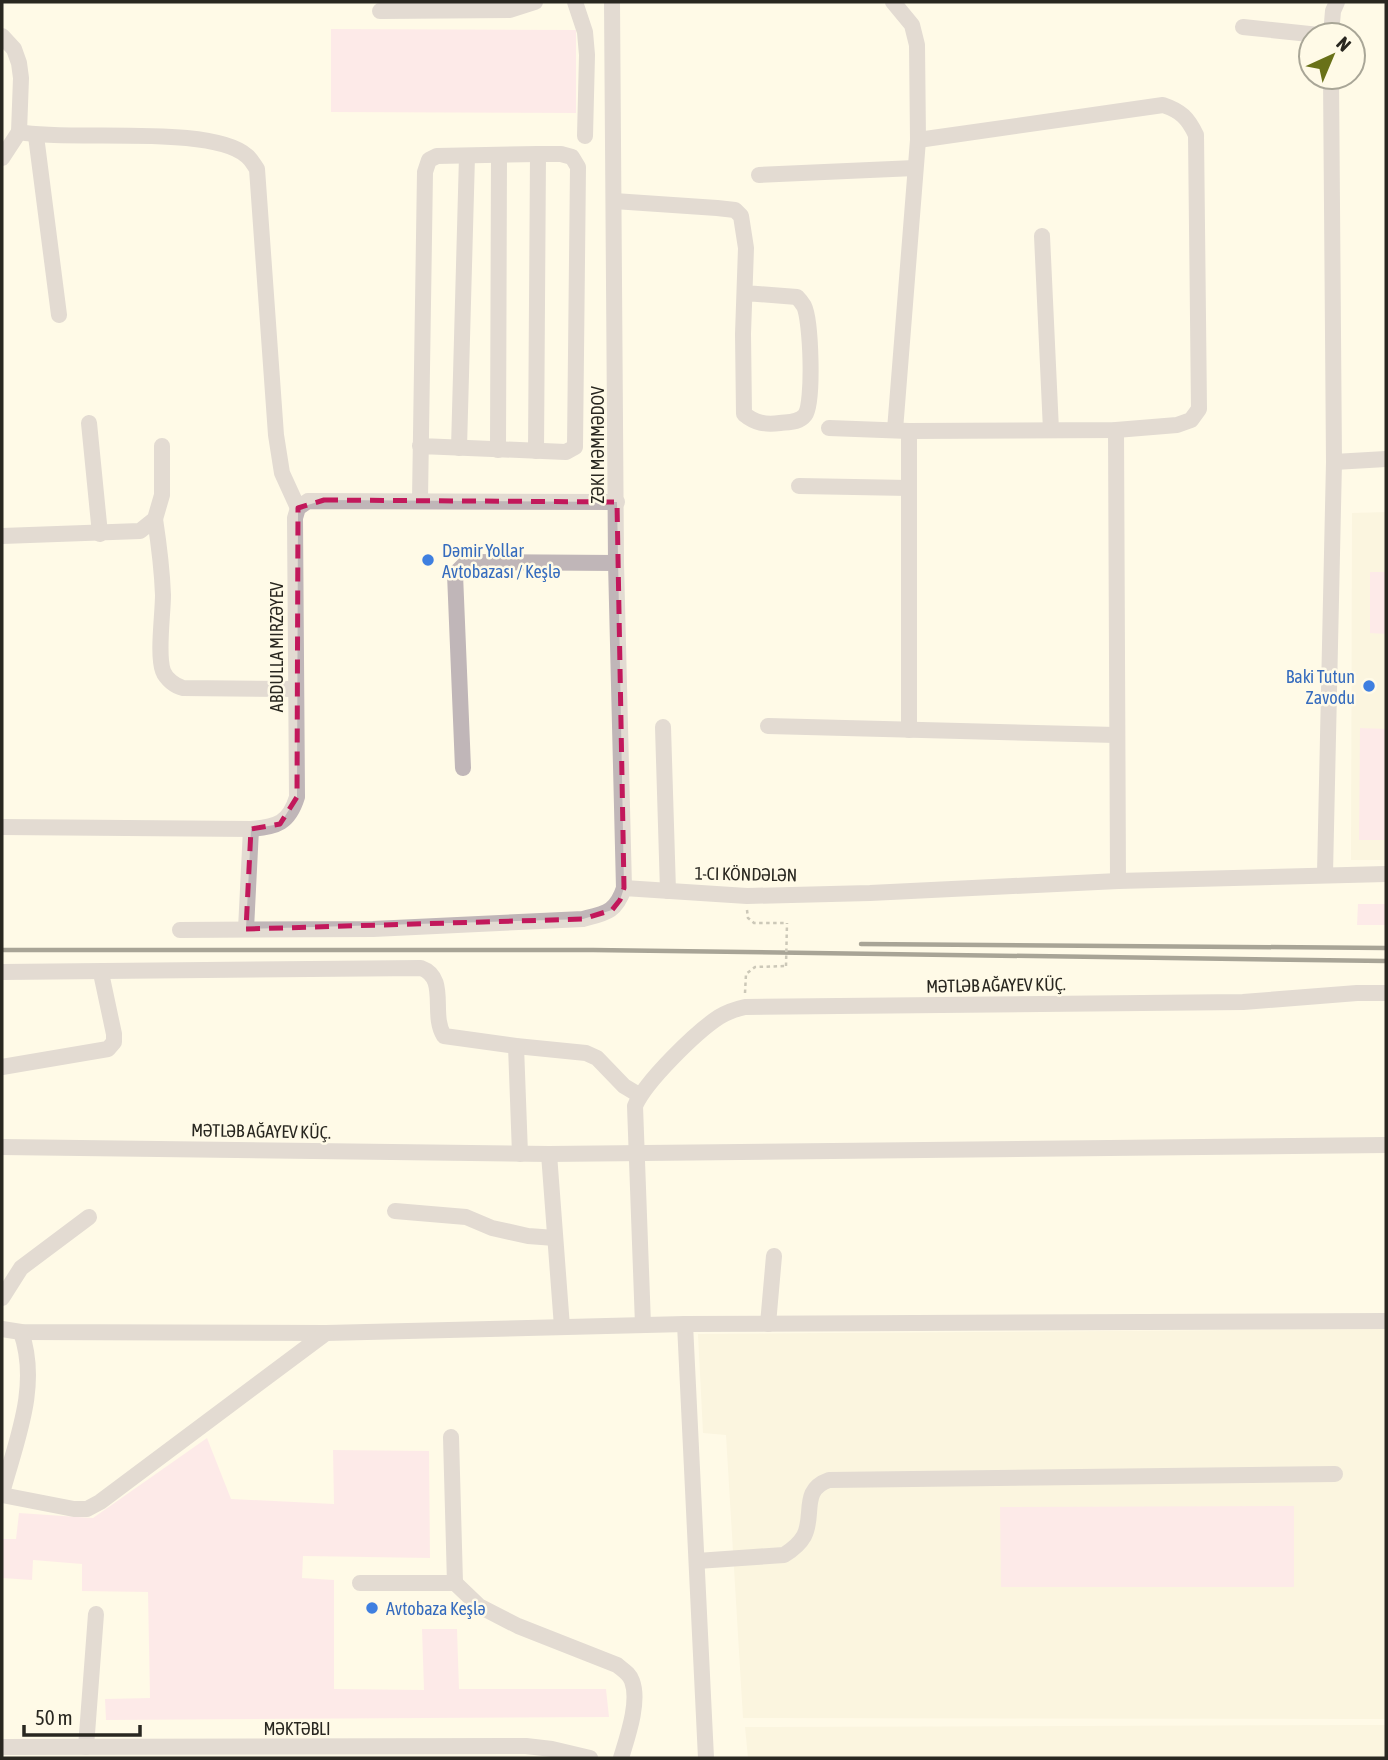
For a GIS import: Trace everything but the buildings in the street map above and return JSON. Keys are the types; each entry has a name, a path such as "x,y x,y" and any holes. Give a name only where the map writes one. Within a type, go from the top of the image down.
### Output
{"street":[{"path":"380,11 510,10 535,2"},
{"path":"575,2 585,32 587,55 585,136"},
{"name":"ZƏKI MƏMMƏDOV","path":"612,2 617,563 624,888"},
{"path":"893,2 912,26 917,45 918,140 902,431 909,488 909,730"},
{"path":"1333,21 1337,2"},
{"path":"1243,27 1297,33"},
{"path":"2,36 14,49 19,63 19,132 2,158"},
{"path":"1325,874 1334,462 1331,91"},
{"path":"829,428 902,431 1116,429 1177,425 1191,420 1199,408 1196,135 1188,119 1177,110 1163,105 918,140"},
{"path":"19,132 36,136 198,139 223,145 246,155 257,169 276,435 282,473 298,508 308,501 324,500 617,502"},
{"path":"36,136 59,314"},
{"path":"420,446 566,452 575,447 578,167 572,157 538,153 437,156 429,160 425,173 420,446 420,500"},
{"path":"536,451 538,153"},
{"path":"498,450 499,155"},
{"path":"459,448 467,156"},
{"path":"759,175 915,168"},
{"path":"614,201 735,211 741,216 746,248 745,292 744,414 755,423 796,421 805,416 810,404 808,323 805,307 797,297 745,292"},
{"path":"1042,236 1051,430"},
{"path":"89,423 100,534"},
{"path":"1116,429 1118,881"},
{"path":"162,446 162,495 155,519 163,594 163,671 170,681 183,688 296,689"},
{"path":"1334,462 1386,458"},
{"path":"799,486 909,488"},
{"name":"ABDULLA MIRZƏYEV","path":"2,827 251,829 271,828 289,815 297,797 295,517 298,508"},
{"path":"2,536 140,531 155,519"},
{"path":"463,768 456,574 467,562 617,563"},
{"path":"768,726 1116,735"},
{"path":"663,727 668,891"},
{"path":"246,929 251,829"},
{"name":"1-CI KÖNDƏLƏN","path":"624,888 747,896 1118,881 1386,874"},
{"path":"180,930 373,929 583,919 612,910 620,900 624,888"},
{"path":"2,972 421,968 430,971 436,978 439,1028 443,1036 586,1053 597,1058 624,1086 639,1095 634,1118 643,1325"},
{"path":"2,1067 108,1049 114,1042 114,1034 101,973"},
{"name":"MƏTLƏB AĞAYEV KÜÇ.","path":"639,1095 699,1032 719,1017 745,1007 1243,1002 1386,993"},
{"path":"516,1046 520,1154"},
{"name":"MƏTLƏB AĞAYEV KÜÇ.","path":"2,1147 549,1154 1386,1145"},
{"path":"549,1154 562,1326"},
{"path":"395,1211 466,1217 492,1228 528,1236 555,1238"},
{"path":"2,1298 21,1268 89,1217"},
{"path":"768,1324 774,1256"},
{"path":"2,1329 21,1332 326,1333 685,1324 1386,1321"},
{"path":"685,1324 706,1758"},
{"path":"21,1332 30,1374 28,1396 2,1494 74,1509 87,1509 100,1502 326,1333"},
{"path":"451,1437 455,1583"},
{"path":"697,1561 783,1555 795,1548 805,1535 812,1493 820,1483 830,1480 1335,1474"},
{"path":"360,1583 455,1583 479,1606 518,1626 617,1665 627,1673 633,1683 633,1720 621,1758"},
{"path":"77,1751 96,1614"},
{"name":"MƏKTƏBLI","path":"2,1747 77,1751 526,1746 590,1758"}],"path":[{"path":"745,1007 746,974 755,967 786,966 787,923 754,923"}],"highlighted area":[{"path":"324,500 617,502 624,888 620,900 612,910 583,919 246,929 251,829 280,824 297,797 298,508"}],"shaded area":[{"name":"Baki Tutun Zavodu","path":"1386,512 1386,860 1351,860 1352,513"},
{"path":"1386,1329 1386,1719 743,1718 726,1435 703,1433 698,1334"},
{"path":"1386,1725 1386,1758 748,1758 745,1727"}],"railway":[{"path":"861,944 1386,948"},
{"path":"2,950 593,950 1386,961"}],"place":[{"name":"Dəmir Yollar Avtobazası / Keşlə","path":"428,560"},
{"name":"Baki Tutun Zavodu","path":"1369,686"},
{"name":"Avtobaza Keşlə","path":"372,1608"}]}
